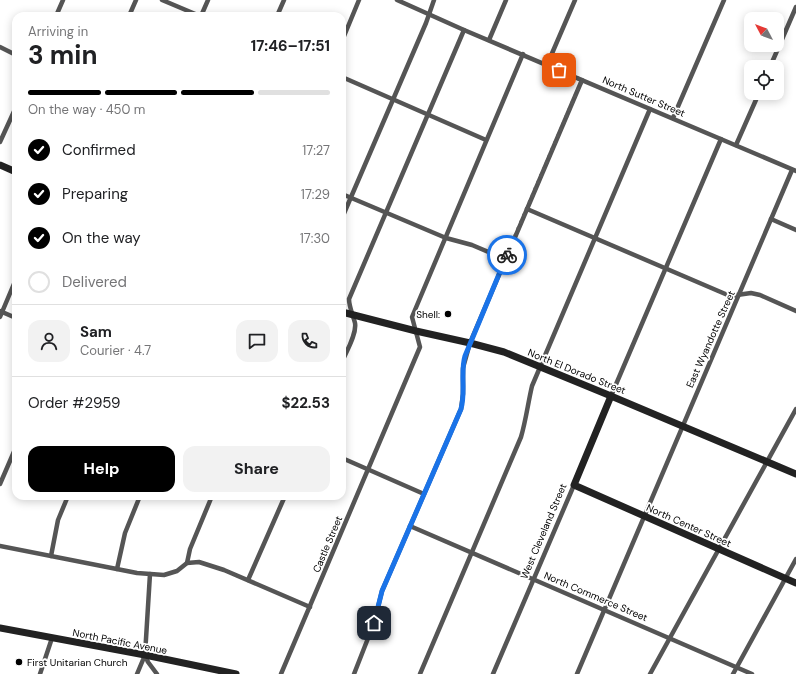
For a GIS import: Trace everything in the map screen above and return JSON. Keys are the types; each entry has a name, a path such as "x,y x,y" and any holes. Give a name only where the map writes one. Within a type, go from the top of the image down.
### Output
{"main road":[{"path":"0,165 12,170"},
{"name":"North El Dorado Street","path":"346,313 504,352 682,425 796,474"},
{"name":"West Cleveland Street","path":"574,485 611,396"},
{"name":"North Center Street","path":"574,485 796,583"},
{"name":"North Pacific Avenue","path":"0,628 145,655 236,674"}],"street":[{"path":"58,12 63,0"},
{"path":"131,12 136,0"},
{"path":"162,0 191,12"},
{"path":"203,12 208,0"},
{"path":"279,12 284,0"},
{"path":"346,31 359,0"},
{"name":"North Sutter Street","path":"397,0 464,30 794,170"},
{"path":"346,209 434,0"},
{"path":"489,40 506,0"},
{"path":"547,65 575,0"},
{"path":"673,118 724,0"},
{"path":"773,60 796,7"},
{"path":"346,352 356,325 349,304 349,299 464,30"},
{"path":"0,47 12,53"},
{"name":"Castle Street","path":"281,674 420,347 412,317 523,54"},
{"path":"346,79 486,140"},
{"path":"354,674 374,623 382,591 461,409 463,394 463,368 470,343 582,80"},
{"path":"736,145 756,100"},
{"path":"420,674 526,422 528,400 532,386 650,109"},
{"path":"0,142 12,116"},
{"path":"611,396 721,139"},
{"name":"East Wyandotte Street","path":"577,674 682,425 771,219 794,170"},
{"path":"346,196 446,238 472,245 505,260"},
{"path":"527,209 730,296 751,293 760,295 796,311"},
{"path":"771,219 796,230"},
{"path":"12,288 1,313 12,317"},
{"path":"650,674 796,409"},
{"path":"0,484 1,477 12,455"},
{"path":"346,460 424,494"},
{"name":"West Cleveland Street","path":"493,674 574,485"},
{"path":"51,556 58,520 66,500"},
{"path":"117,569 125,533 138,500"},
{"path":"188,563 190,549 210,500"},
{"path":"248,580 283,500"},
{"name":"North Commerce Street","path":"410,526 752,674"},
{"path":"0,546 137,573 164,575 177,571 188,563 199,562 213,566 310,606"},
{"path":"733,674 796,559"},
{"path":"137,674 145,655 150,574"},
{"path":"40,674 52,638"},
{"path":"145,655 148,662 157,674"}],"way so far":[{"path":"507,255 582,80 559,70"}],"place":[{"name":"Shell:","path":"448,314"},
{"name":"First Unitarian Church","path":"19,662"}],"route":[{"path":"374,623 382,591 461,409 463,402 462,376 465,356 507,255"}]}
